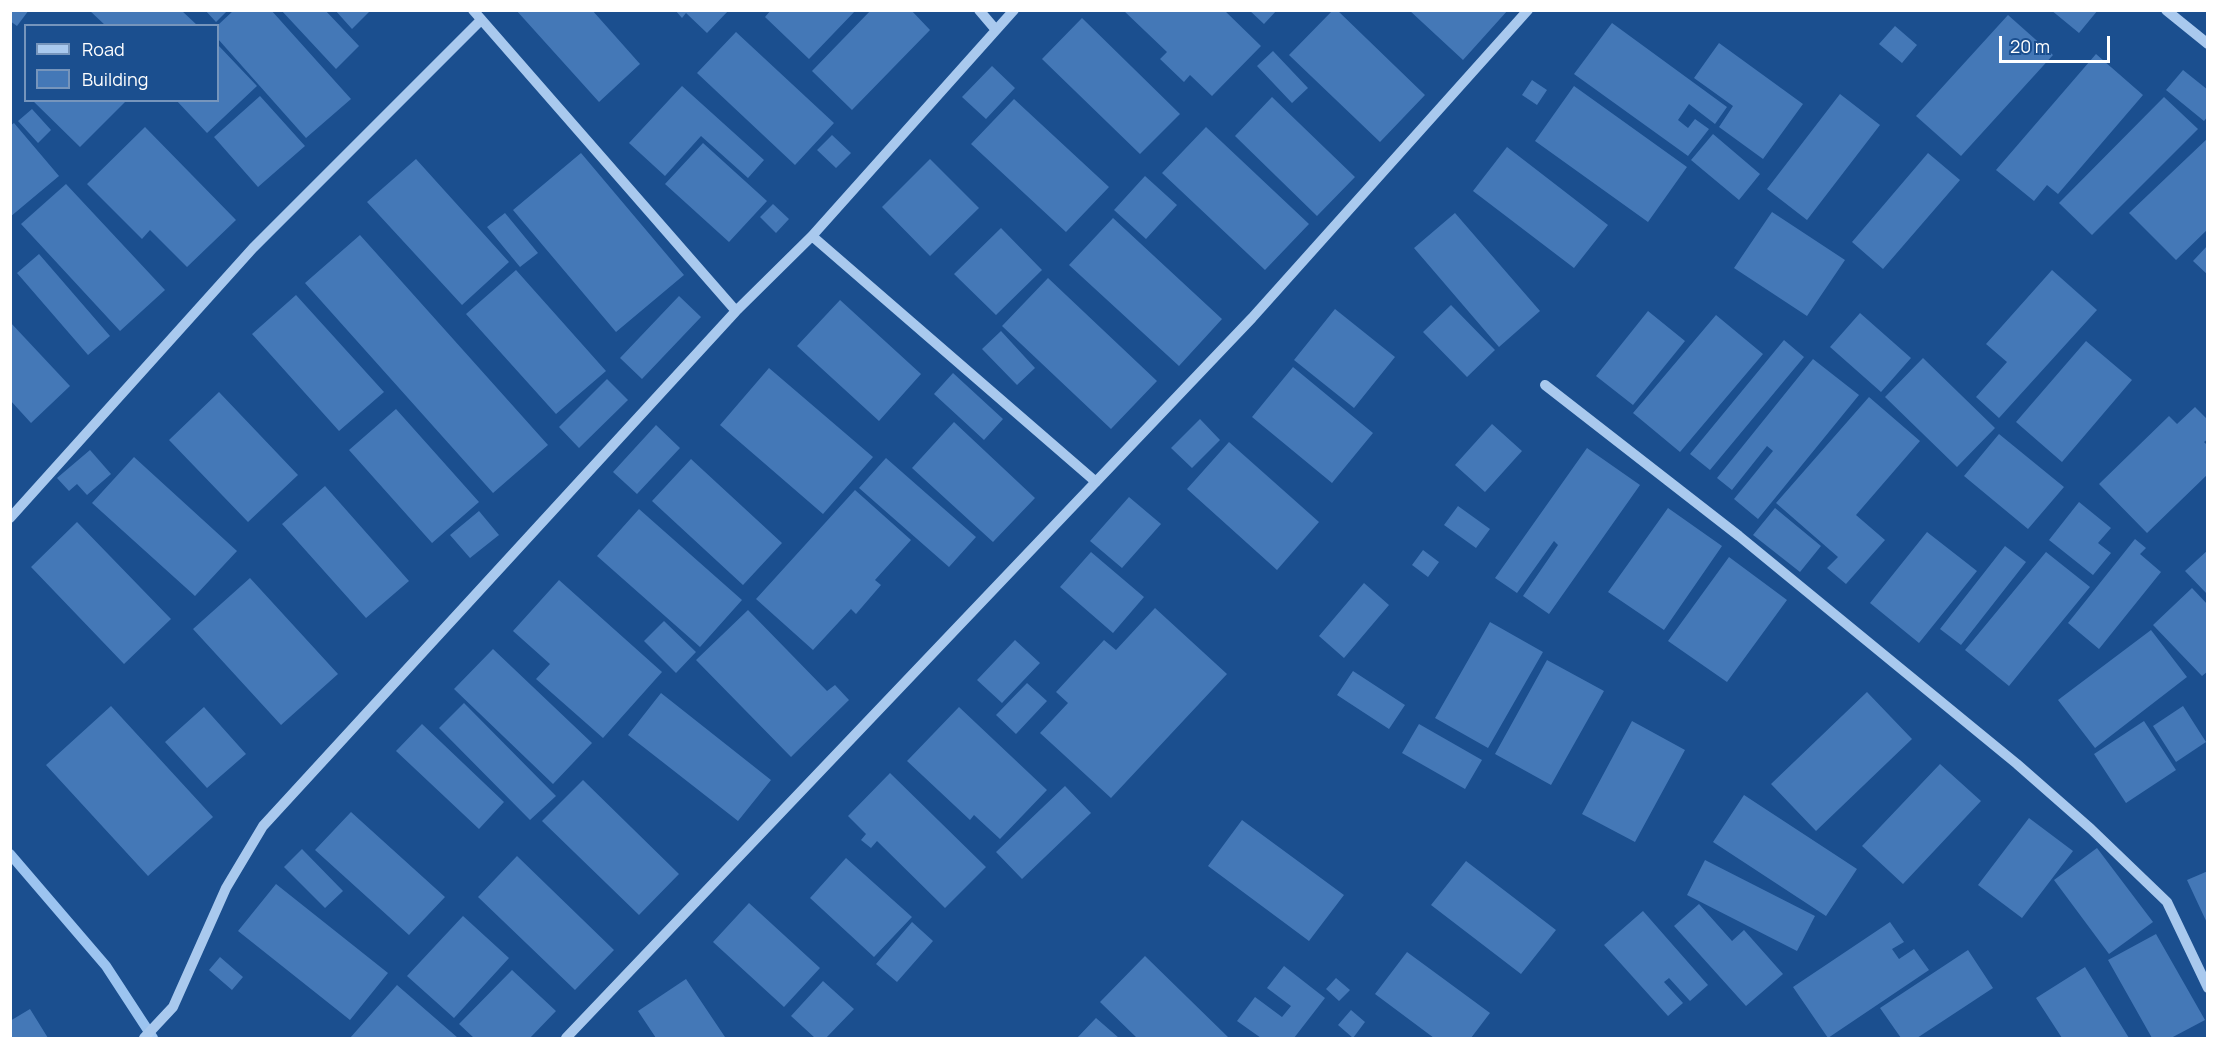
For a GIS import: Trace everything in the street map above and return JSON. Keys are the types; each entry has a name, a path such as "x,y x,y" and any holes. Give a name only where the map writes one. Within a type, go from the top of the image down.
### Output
{"street":[{"path":"473,10 736,311"},
{"path":"979,10 996,30"},
{"path":"144,1038 173,1007 226,888 263,826 736,311 812,236 1014,10"},
{"path":"566,1038 1252,318 1528,10"},
{"path":"2166,10 2208,44"},
{"path":"10,518 253,248 481,20"},
{"path":"812,236 1096,482"},
{"path":"1545,385 1739,536 2008,756 2091,829 2167,902 2208,988"}],"building":[{"path":"10,10 29,10 17,26 10,21"},
{"path":"89,10 181,10 196,24 104,24"},
{"path":"205,10 228,10 216,22"},
{"path":"234,10 271,10 351,99 306,138 219,40 219,24"},
{"path":"281,10 325,10 359,46 336,69"},
{"path":"335,10 371,10 352,29"},
{"path":"516,10 592,10 640,64 599,102"},
{"path":"675,10 729,10 707,33 686,13 682,18"},
{"path":"771,10 856,10 809,59 765,17"},
{"path":"871,10 911,10 930,30 852,110 812,71"},
{"path":"1123,10 1224,10 1261,46 1212,96 1190,75 1184,82 1160,59 1167,52"},
{"path":"1249,10 1277,10 1264,24"},
{"path":"1333,10 1337,10 1425,95 1380,142 1289,55"},
{"path":"1409,10 1508,10 1463,60"},
{"path":"2051,10 2098,10 2079,33"},
{"path":"2008,15 2053,55 1961,156 1916,116"},
{"path":"1082,18 1180,114 1140,154 1042,59"},
{"path":"1612,23 1727,107 1715,124 1689,104 1678,120 1688,128 1695,119 1709,129 1688,156 1574,74"},
{"path":"1895,26 1917,45 1902,63 1879,44"},
{"path":"736,32 834,123 795,165 697,73"},
{"path":"1719,43 1803,104 1763,159 1719,127 1733,106 1694,78"},
{"path":"219,46 257,86 207,133 178,102 219,102"},
{"path":"1273,51 1308,88 1292,103 1257,66"},
{"path":"2096,54 2143,95 2058,194 2047,185 2034,201 1996,170"},
{"path":"992,66 1015,88 986,119 962,97"},
{"path":"2183,70 2208,90 2208,116 2204,121 2166,90"},
{"path":"1532,80 1547,90 1537,105 1522,95"},
{"path":"682,86 764,160 748,178 701,136 665,176 629,143"},
{"path":"1574,86 1687,167 1648,222 1535,141"},
{"path":"1840,94 1880,125 1807,220 1767,189"},
{"path":"260,96 305,146 258,187 214,137"},
{"path":"1272,97 1355,177 1317,216 1235,136"},
{"path":"2164,97 2198,129 2092,235 2059,203"},
{"path":"1014,99 1109,187 1066,232 971,144"},
{"path":"34,102 125,102 80,147"},
{"path":"32,109 51,130 38,143 18,121"},
{"path":"14,123 59,176 10,217 10,126"},
{"path":"145,127 236,220 187,267 150,230 142,239 87,184"},
{"path":"1206,127 1309,224 1265,270 1162,173"},
{"path":"1713,134 1760,174 1739,200 1691,160"},
{"path":"832,135 851,153 836,168 817,150"},
{"path":"2208,138 2208,229 2176,260 2129,213"},
{"path":"703,143 767,201 729,242 665,184"},
{"path":"1507,147 1608,225 1574,268 1473,191"},
{"path":"581,153 684,275 616,332 513,210"},
{"path":"1928,153 1960,180 1883,269 1852,242"},
{"path":"416,159 509,262 462,305 367,202"},
{"path":"930,159 979,208 930,256 882,207"},
{"path":"1145,176 1177,205 1146,239 1114,210"},
{"path":"66,184 165,290 120,331 21,224"},
{"path":"773,204 789,219 776,233 760,217"},
{"path":"1772,212 1845,260 1807,316 1734,268"},
{"path":"505,213 538,253 520,267 487,227"},
{"path":"1455,213 1540,311 1499,347 1414,248"},
{"path":"1113,218 1222,319 1179,366 1069,265"},
{"path":"1001,228 1042,270 996,315 954,274"},
{"path":"360,235 548,445 493,493 305,283"},
{"path":"2208,245 2208,275 2193,261"},
{"path":"39,254 110,336 88,355 17,273"},
{"path":"516,270 606,371 556,414 466,314"},
{"path":"2052,270 2097,310 1999,418 1976,397 2007,362 1986,344"},
{"path":"1048,278 1157,381 1111,429 1002,326"},
{"path":"296,295 384,392 339,431 252,334"},
{"path":"679,296 701,317 642,379 620,358"},
{"path":"840,300 921,374 879,421 797,346"},
{"path":"1451,305 1495,350 1467,377 1423,332"},
{"path":"1335,309 1395,357 1354,408 1294,360"},
{"path":"1648,311 1685,341 1633,405 1596,376"},
{"path":"1860,313 1911,358 1881,392 1830,347"},
{"path":"1716,315 1763,354 1680,452 1633,413"},
{"path":"10,322 70,386 31,423 10,400"},
{"path":"1001,331 1035,368 1017,385 982,349"},
{"path":"1784,340 1804,357 1710,470 1690,454"},
{"path":"2086,341 2132,380 2062,462 2016,422"},
{"path":"1923,358 1995,428 1957,467 1885,397"},
{"path":"1813,359 1859,395 1758,519 1734,499 1773,451 1767,446 1732,490 1717,478"},
{"path":"1293,367 1373,433 1332,483 1252,417"},
{"path":"769,368 873,457 823,514 720,425"},
{"path":"953,373 1003,419 984,440 934,394"},
{"path":"607,379 628,400 579,448 559,427"},
{"path":"219,392 298,475 248,522 169,440"},
{"path":"1869,397 1920,441 1856,515 1885,540 1846,584 1827,568 1838,557 1776,503"},
{"path":"2195,407 2208,420 2208,439 2204,442 2208,446 2208,474 2147,533 2099,484 2169,416 2177,424"},
{"path":"396,409 479,502 432,543 349,450"},
{"path":"1200,419 1220,440 1192,468 1171,448"},
{"path":"954,422 1035,498 993,542 912,468"},
{"path":"1492,424 1522,451 1485,492 1455,465"},
{"path":"656,425 680,448 637,494 613,472"},
{"path":"1999,434 2064,487 2028,529 1964,476"},
{"path":"1229,442 1319,522 1277,570 1187,489"},
{"path":"1587,448 1640,485 1549,614 1523,596 1558,545 1554,541 1517,593 1495,578"},
{"path":"90,450 111,474 87,495 77,484 69,491 57,478"},
{"path":"134,457 237,551 195,596 92,503"},
{"path":"886,458 976,537 949,567 859,488"},
{"path":"691,459 782,543 743,585 652,501"},
{"path":"325,486 409,581 366,618 282,524"},
{"path":"855,490 911,540 875,580 881,585 856,614 851,609 813,650 756,599"},
{"path":"1129,497 1161,524 1122,568 1090,541"},
{"path":"2079,502 2111,528 2098,543 2111,553 2093,575 2049,540"},
{"path":"1458,506 1490,529 1476,548 1444,525"},
{"path":"1668,508 1722,546 1664,630 1608,592"},
{"path":"1775,508 1821,546 1800,572 1753,535"},
{"path":"639,509 742,600 700,647 597,556"},
{"path":"479,511 499,535 470,558 450,535"},
{"path":"77,522 171,619 124,664 31,567"},
{"path":"1927,532 1977,571 1919,643 1870,603"},
{"path":"2135,539 2146,548 2140,554 2161,572 2099,649 2068,623"},
{"path":"2005,546 2026,562 1961,645 1940,629"},
{"path":"1423,550 1439,562 1428,577 1412,565"},
{"path":"2208,550 2208,595 2185,571"},
{"path":"1091,552 1144,597 1113,633 1060,587"},
{"path":"2046,552 2090,587 2009,686 1965,650"},
{"path":"1729,557 1787,600 1727,682 1668,641"},
{"path":"250,578 338,674 281,725 193,629"},
{"path":"559,580 662,672 603,738 536,679 550,664 513,631"},
{"path":"1364,583 1389,605 1344,658 1319,636"},
{"path":"2192,588 2208,605 2208,671 2202,676 2153,625"},
{"path":"1155,608 1227,674 1111,798 1040,733 1068,703 1056,692 1104,640 1116,650"},
{"path":"748,610 827,691 835,685 849,700 791,757 696,660"},
{"path":"664,621 696,652 676,673 644,641"},
{"path":"1490,622 1543,652 1488,748 1435,718"},
{"path":"2151,630 2187,677 2095,748 2058,700"},
{"path":"1015,640 1040,663 1002,703 977,680"},
{"path":"493,649 592,743 553,784 454,689"},
{"path":"1547,660 1604,691 1551,785 1495,754"},
{"path":"1353,671 1405,705 1389,729 1337,695"},
{"path":"1027,683 1047,701 1016,734 996,715"},
{"path":"1867,692 1912,739 1816,831 1771,784"},
{"path":"661,693 771,780 738,821 628,735"},
{"path":"464,703 556,796 530,820 439,728"},
{"path":"111,706 213,817 148,876 46,765"},
{"path":"2183,706 2206,742 2176,762 2153,726"},
{"path":"204,707 246,754 207,788 165,742"},
{"path":"959,707 1047,790 1000,839 974,815 970,820 907,761"},
{"path":"1632,721 1685,750 1635,842 1582,814"},
{"path":"2144,721 2176,770 2126,803 2094,754"},
{"path":"422,724 504,802 479,829 396,751"},
{"path":"1419,724 1482,760 1465,789 1402,753"},
{"path":"1940,764 1981,801 1903,884 1862,846"},
{"path":"890,773 986,867 945,908 877,841 871,848 861,840 866,834 848,816"},
{"path":"583,780 679,874 639,915 542,821"},
{"path":"1065,786 1091,813 1022,879 996,852"},
{"path":"1744,795 1857,869 1826,916 1713,842"},
{"path":"351,812 445,897 409,935 315,850"},
{"path":"2029,818 2073,851 2022,918 1978,885"},
{"path":"1242,820 1344,895 1309,941 1208,866"},
{"path":"2097,848 2153,922 2109,954 2054,880"},
{"path":"302,849 343,891 325,908 284,867"},
{"path":"517,856 614,950 575,990 478,897"},
{"path":"846,858 912,917 874,957 810,898"},
{"path":"1705,860 1815,916 1797,951 1687,895"},
{"path":"1466,861 1556,930 1521,974 1431,905"},
{"path":"2208,871 2208,925 2187,880"},
{"path":"276,884 388,973 350,1020 238,931"},
{"path":"749,903 820,968 784,1007 713,942"},
{"path":"1699,904 1732,941 1744,930 1783,974 1746,1006 1674,926"},
{"path":"1643,911 1708,985 1690,1001 1669,978 1664,982 1683,1003 1668,1016 1604,945"},
{"path":"463,916 509,958 454,1018 407,976"},
{"path":"912,922 933,941 897,982 876,964"},
{"path":"1890,922 1904,942 1892,949 1899,959 1914,949 1929,970 1828,1038 1793,987"},
{"path":"2156,934 2205,1020 2171,1038 2152,1038 2108,960"},
{"path":"1968,950 1993,988 1917,1038 1901,1038 1880,1008"},
{"path":"1407,952 1490,1013 1471,1038 1434,1038 1375,994"},
{"path":"1145,956 1229,1038 1137,1038 1100,1002"},
{"path":"220,957 243,977 232,990 209,970"},
{"path":"1284,966 1325,998 1294,1038 1261,1038 1237,1021 1255,997 1282,1017 1291,1006 1267,988"},
{"path":"2085,967 2129,1038 2062,1038 2036,998"},
{"path":"512,970 556,1011 530,1038 474,1038 459,1024"},
{"path":"1336,978 1350,990 1339,1001 1326,989"},
{"path":"686,979 725,1037 656,1038 638,1011"},
{"path":"823,981 854,1009 826,1038 815,1038 791,1016"},
{"path":"397,985 458,1038 350,1038"},
{"path":"30,1009 48,1038 10,1038 10,1021"},
{"path":"1351,1010 1365,1022 1353,1038 1338,1025"},
{"path":"1096,1018 1119,1038 1077,1038"}],"waterway":[{"path":"10,854 106,966 153,1038"}]}
